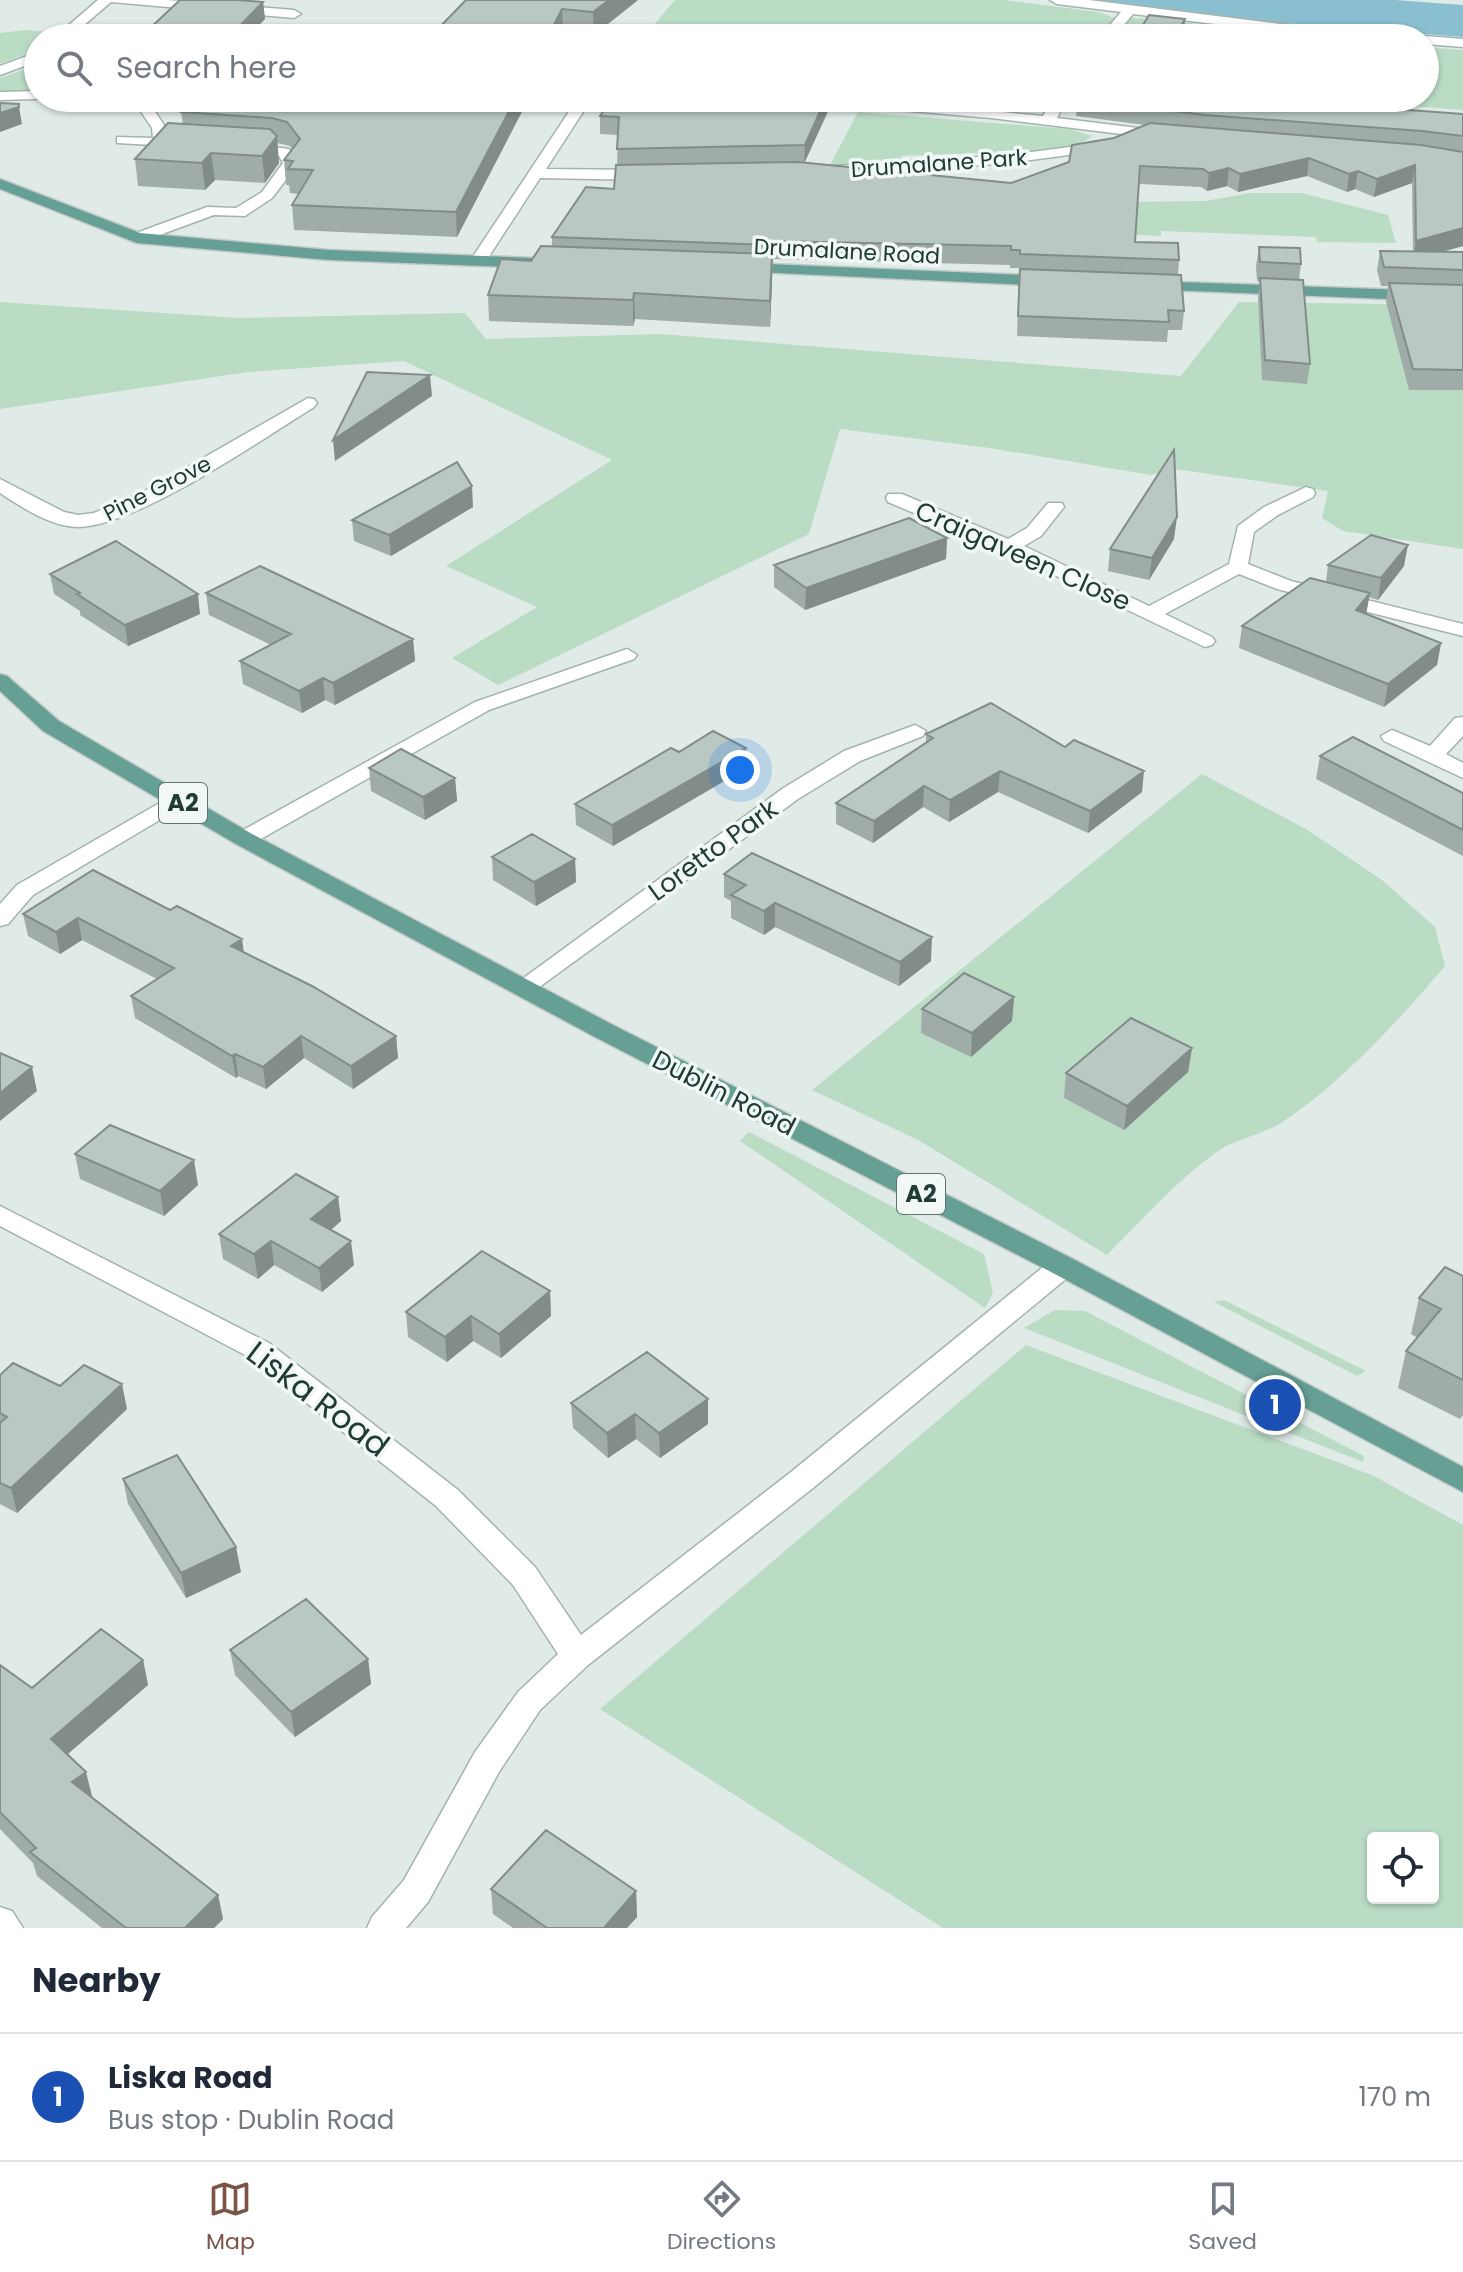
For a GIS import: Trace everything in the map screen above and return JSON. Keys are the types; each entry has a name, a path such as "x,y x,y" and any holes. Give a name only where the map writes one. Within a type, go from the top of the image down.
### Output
{"main road":[{"path":"0,184 137,238 329,255 555,263"},
{"name":"Drumalane Road","path":"723,267 1062,282"},
{"path":"1140,285 1463,297"},
{"name":"Dublin Road","path":"0,680 51,726 244,839 522,988 1063,1266 1463,1481"}],"street":[{"path":"78,24 106,0"},
{"path":"116,0 294,14"},
{"path":"1057,0 1264,24"},
{"path":"1119,23 1130,9"},
{"path":"1119,23 1128,24"},
{"path":"1439,41 1463,43"},
{"path":"0,71 24,62"},
{"path":"0,96 24,95"},
{"path":"149,112 159,128 161,142"},
{"path":"478,261 576,112"},
{"name":"Drumalane Park","path":"953,112 1174,136"},
{"path":"1048,121 1053,112"},
{"name":"Drumalane Park","path":"812,172 1066,153 1115,145 1144,133"},
{"path":"122,140 204,145"},
{"path":"137,238 213,210 239,213 267,195 291,163 284,152 274,149 232,147"},
{"path":"537,173 662,176"},
{"name":"Pine Grove","path":"0,485 57,517 79,522 107,518 308,403"},
{"path":"1306,493 1271,511 1245,530 1238,567 1284,585 1463,630"},
{"name":"Craigaveen Close","path":"895,498 1009,546 1205,641"},
{"path":"1009,546 1034,532 1055,507"},
{"name":"Craigaveen Close","path":"1150,614 1238,567"},
{"path":"244,839 482,706 627,655"},
{"path":"1433,756 1463,723"},
{"name":"Loretto Park","path":"522,988 790,794 852,756 915,731"},
{"path":"1392,736 1463,771"},
{"path":"0,919 25,890 177,800"},
{"name":"Liska Road","path":"0,1215 259,1350 447,1498 524,1576 577,1656"},
{"path":"384,1928 416,1891 487,1762 529,1701 577,1656 802,1480 1063,1266"},
{"path":"0,1922 6,1928"}],"green space":[{"path":"675,0 1005,0 1098,12 1112,17 1197,24 655,24"},
{"path":"24,30 24,55 0,64 0,33"},
{"path":"1439,48 1463,50 1463,110 1439,108"},
{"path":"24,70 24,91 0,92 0,78"},
{"path":"858,112 1069,129 1092,136 1082,143 1039,153 980,157 976,153 901,156 900,162 829,167"},
{"path":"1251,193 1302,193 1388,215 1396,243 1317,242 1316,237 1161,231 1161,236 1060,231 1123,202 1205,201"},
{"path":"0,302 238,318 465,313 486,339 661,334 1181,376 1239,302 1463,305 1463,549 1343,531 1322,518 1328,491 1174,469 1151,475 990,448 840,429 809,534 498,685 452,658 537,607 446,566 612,460 404,361 248,372 0,409"},
{"path":"1202,774 1306,829 1382,880 1435,927 1445,966 1347,1070 1304,1107 1281,1123 1230,1145 1199,1165 1107,1255 918,1140 812,1090"},
{"path":"749,1132 984,1254 993,1293 985,1308 740,1141"},
{"path":"1224,1300 1366,1371 1357,1376 1214,1302"},
{"path":"1055,1310 1085,1311 1364,1456 1363,1462 1024,1328"},
{"path":"1026,1345 1374,1476 1463,1525 1463,1928 943,1928 600,1709"}],"water":[{"path":"1099,0 1395,0 1463,5 1463,37 1439,35 1439,24 1283,23"}],"building":[{"path":"180,0 263,2 242,24 154,24"},
{"path":"466,0 609,0 593,12 562,9 554,24 443,24"},
{"path":"1149,15 1185,19 1182,24 1144,24"},
{"path":"0,103 19,104 19,107 0,113"},
{"path":"181,112 509,112 456,212 292,205 313,170 288,169 293,161 284,160 300,139 287,122 272,118"},
{"path":"603,112 820,112 805,145 617,149 619,117 600,116"},
{"path":"1181,112 1463,114 1463,136 1422,131"},
{"path":"168,123 270,129 277,136 262,156 211,153 202,163 135,159"},
{"path":"1150,123 1421,145 1463,152 1463,228 1416,241 1415,165 1377,179 1358,171 1349,174 1309,158 1240,174 1229,168 1209,173 1203,169 1140,166 1135,242 1178,243 1179,260 1020,254 1020,250 1011,250 1011,246 773,241 773,245 552,237 586,187 614,189 616,165 798,162 1011,183 1069,162 1072,145 1114,138"},
{"path":"541,246 772,254 770,301 634,293 633,300 488,295 501,259 531,261"},
{"path":"1259,247 1300,248 1301,264 1260,262"},
{"path":"1380,251 1463,252 1463,270 1384,267"},
{"path":"1020,269 1181,275 1184,311 1168,310 1169,322 1018,316"},
{"path":"1260,278 1303,280 1310,364 1265,360"},
{"path":"1389,283 1463,285 1463,370 1413,369"},
{"path":"367,372 430,375 333,440"},
{"path":"1174,450 1177,517 1152,558 1110,549"},
{"path":"457,462 472,486 389,535 352,520"},
{"path":"909,518 947,538 806,588 774,565"},
{"path":"1371,535 1408,545 1381,578 1328,565"},
{"path":"116,541 198,594 125,625 50,574"},
{"path":"260,566 413,639 333,683 323,678 299,691 240,661 291,634 206,593"},
{"path":"1310,578 1370,593 1356,610 1441,643 1388,684 1242,626"},
{"path":"991,703 1065,747 1074,740 1144,771 1090,811 1000,771 950,800 924,786 874,821 836,803 933,738 926,734"},
{"path":"713,731 746,748 612,825 575,804 671,748 679,752"},
{"path":"1353,737 1463,793 1463,830 1320,756"},
{"path":"401,749 455,778 423,797 369,768"},
{"path":"532,834 575,859 534,882 492,857"},
{"path":"752,853 932,937 900,962 775,903 764,911 731,895 746,885 724,874"},
{"path":"93,870 170,910 177,906 242,939 231,946 312,986 396,1036 351,1066 301,1036 263,1067 235,1054 232,1056 131,996 174,968 78,918 56,932 23,914"},
{"path":"964,973 1014,997 972,1033 922,1009"},
{"path":"1131,1018 1192,1048 1127,1106 1066,1073"},
{"path":"0,1053 32,1067 0,1093"},
{"path":"110,1125 194,1160 160,1191 75,1154"},
{"path":"296,1174 338,1197 311,1219 351,1241 319,1268 271,1241 254,1254 219,1234"},
{"path":"482,1251 550,1291 499,1334 471,1316 445,1337 406,1312"},
{"path":"1445,1267 1463,1276 1463,1380 1406,1351 1441,1309 1419,1298"},
{"path":"647,1352 708,1399 659,1433 635,1414 607,1433 571,1403"},
{"path":"13,1363 60,1386 84,1365 122,1384 11,1488 0,1483 0,1423 7,1417 0,1413 0,1375"},
{"path":"177,1455 236,1547 181,1573 123,1479"},
{"path":"306,1599 368,1659 291,1712 230,1650"},
{"path":"101,1629 143,1660 51,1739 86,1772 72,1782 218,1895 185,1928 126,1928 30,1852 36,1848 0,1812 0,1665 32,1688"},
{"path":"546,1830 636,1891 604,1928 547,1928 491,1889"}],"place":[{"name":"Liska Road","path":"1275,1405"}]}
